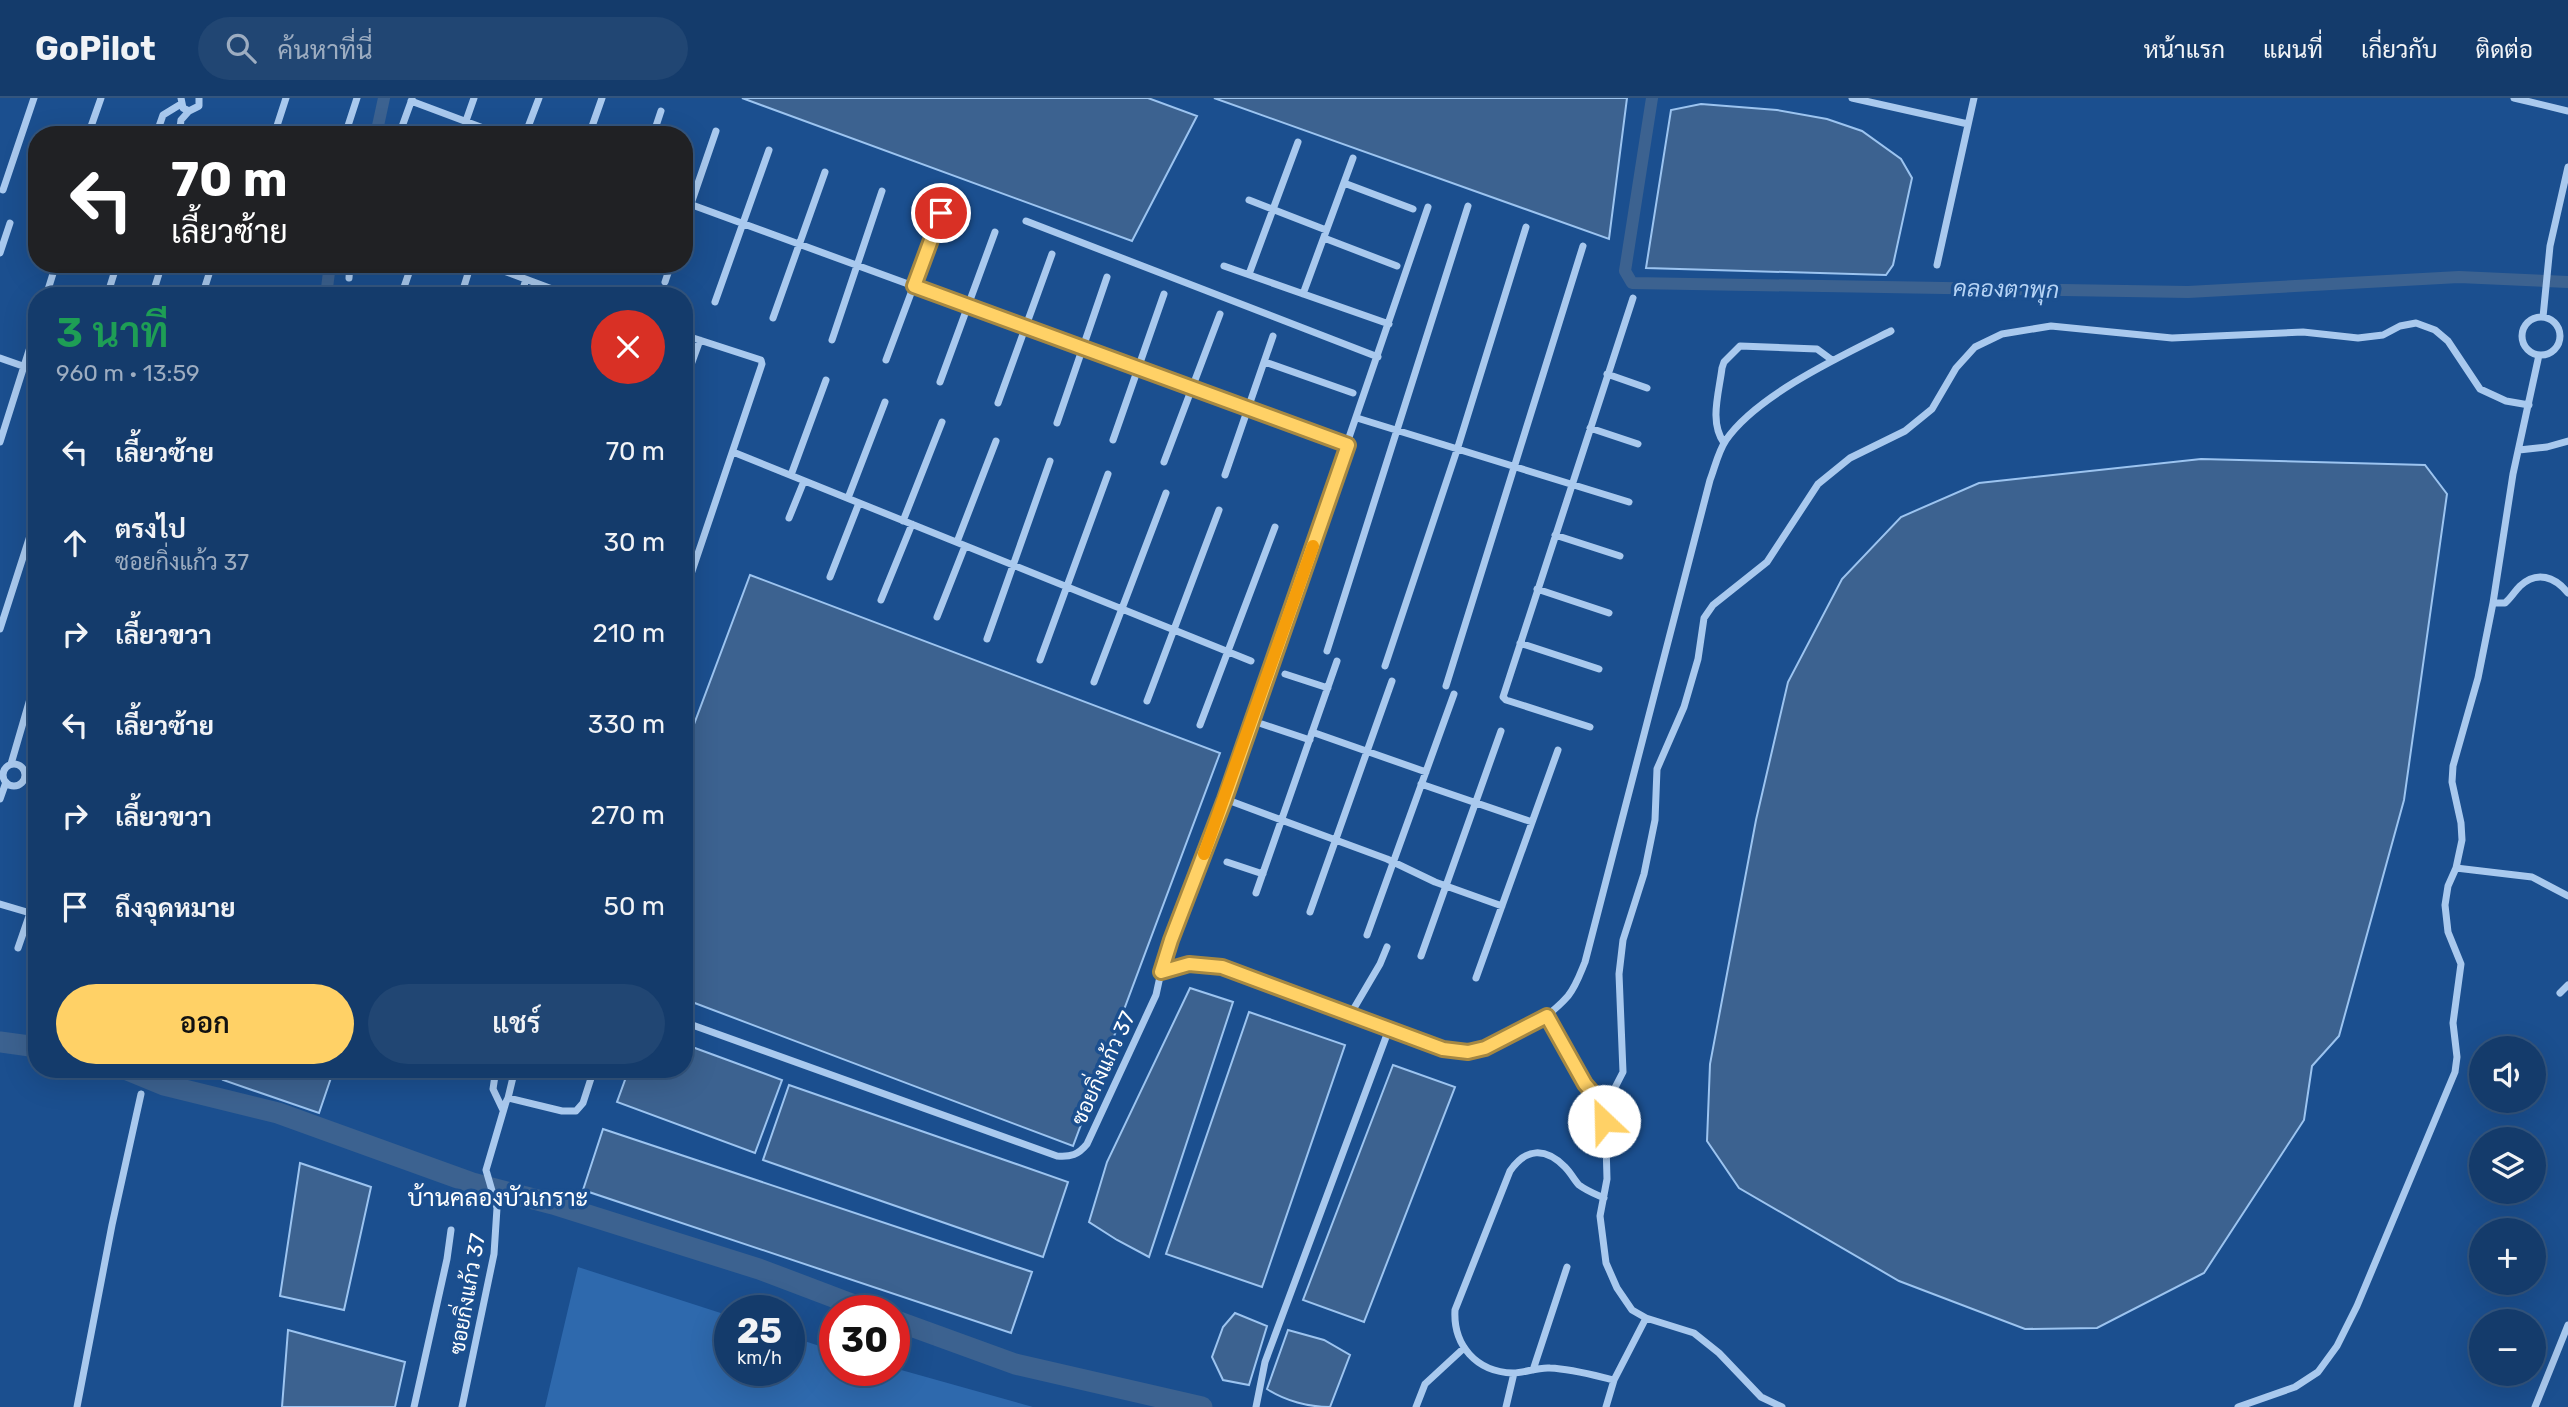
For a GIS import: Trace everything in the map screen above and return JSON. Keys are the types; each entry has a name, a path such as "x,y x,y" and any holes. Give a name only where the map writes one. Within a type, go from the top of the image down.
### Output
{"street":[{"path":"3,190 34,98"},
{"path":"91,126 101,98"},
{"path":"180,126 181,120 189,111 199,106 199,98"},
{"path":"277,126 286,98"},
{"path":"348,126 357,98"},
{"path":"464,126 474,98"},
{"path":"528,126 539,98"},
{"path":"592,126 602,98"},
{"path":"1852,98 1968,124"},
{"path":"1937,265 1974,98"},
{"path":"2514,98 2568,111"},
{"path":"402,126 411,100 478,126"},
{"path":"159,126 163,115 181,101 189,111"},
{"path":"656,126 661,111"},
{"path":"693,190 716,131"},
{"path":"1249,274 1298,142"},
{"path":"715,302 769,150"},
{"path":"1303,294 1353,158"},
{"path":"2543,317 2548,264 2568,167"},
{"path":"773,318 825,172"},
{"path":"1344,183 1413,209"},
{"path":"832,340 883,191"},
{"path":"1249,200 1397,266"},
{"path":"693,205 1348,445"},
{"path":"1327,651 1468,206"},
{"path":"1161,972 1225,799 1428,207"},
{"path":"886,360 941,213"},
{"path":"1027,221 1378,357"},
{"path":"0,253 10,223"},
{"path":"1385,666 1457,450 1526,227"},
{"path":"940,382 995,232"},
{"path":"1446,685 1583,246"},
{"path":"998,403 1052,254"},
{"path":"1224,266 1389,324"},
{"path":"349,273 349,278"},
{"path":"510,273 547,287"},
{"path":"665,282 668,273"},
{"path":"205,287 209,274"},
{"path":"1057,423 1107,276"},
{"path":"524,287 526,279"},
{"path":"1113,440 1164,294"},
{"path":"1590,727 1506,701 1503,697 1633,298"},
{"path":"1164,461 1220,314"},
{"path":"2536,317 2543,317 2554,322 2558,328 2559,341 2551,352 2539,355 2527,349 2521,337 2525,324 2536,317"},
{"path":"1782,1407 1761,1397 1719,1353 1694,1333 1646,1318 1632,1310 1617,1288 1606,1263 1600,1216 1607,1180 1605,1107 1623,1072 1623,940 1644,874 1655,820 1657,769 1684,707 1698,659 1704,618 1713,605 1767,562 1818,484 1850,458 1905,431 1932,409 1956,368 1975,347 2002,334 2051,326 2172,338 2304,332 2358,338 2383,335 2400,326 2416,323 2435,330 2448,341 2480,389 2506,401 2529,405"},
{"path":"1161,972 1189,964 1222,967 1443,1049 1468,1052 1496,1043 1547,1016 1569,995 1585,962 1710,480 1724,443 1738,424 1756,408 1832,360 1891,331"},
{"path":"1225,475 1273,336"},
{"path":"693,338 761,360 762,364 693,569"},
{"path":"693,359 700,340"},
{"path":"1724,443 1717,433 1715,423 1722,368 1724,362 1740,346 1818,349 1832,360"},
{"path":"0,442 28,351"},
{"path":"2238,1407 2294,1387 2318,1372 2337,1346 2357,1306 2451,1086 2456,1057 2453,1023 2461,964 2448,932 2445,905 2462,840 2452,782 2453,766 2478,678 2505,523 2539,355"},
{"path":"0,358 28,368"},
{"path":"1265,362 1353,393"},
{"path":"1607,374 1647,388"},
{"path":"791,475 826,380"},
{"path":"848,498 885,402"},
{"path":"1357,418 1629,502"},
{"path":"903,521 942,422"},
{"path":"1590,428 1638,444"},
{"path":"957,542 996,441"},
{"path":"2519,450 2547,447 2568,441"},
{"path":"733,452 1251,661"},
{"path":"987,639 1050,461"},
{"path":"1040,660 1108,474"},
{"path":"789,518 804,481"},
{"path":"1094,682 1166,493"},
{"path":"830,577 859,503"},
{"path":"1147,701 1219,510"},
{"path":"881,600 912,524"},
{"path":"1200,725 1275,527"},
{"path":"1555,535 1620,556"},
{"path":"0,629 28,542"},
{"path":"937,617 965,546"},
{"path":"2493,603 2505,603 2523,583 2540,577 2556,580 2568,593"},
{"path":"1537,589 1609,612"},
{"path":"1520,643 1600,669"},
{"path":"1256,893 1337,662"},
{"path":"1285,674 1328,688"},
{"path":"1310,912 1392,681"},
{"path":"1367,935 1454,694"},
{"path":"0,799 6,782 4,772 11,764 28,706"},
{"path":"1262,724 1367,752 1426,772"},
{"path":"1421,956 1501,731"},
{"path":"1476,978 1558,750"},
{"path":"11,764 24,769 25,779"},
{"path":"6,782 16,786 25,779"},
{"path":"1421,784 1532,822"},
{"path":"1225,799 1394,862 1446,886 1502,906"},
{"path":"1227,862 1263,874"},
{"path":"2456,868 2532,877 2568,896"},
{"path":"0,904 28,912"},
{"path":"18,948 28,925"},
{"path":"1350,1015 1387,947"},
{"name":"ซอยกิ่งแก้ว 37","path":"693,1025 1057,1156 1068,1157 1075,1155 1087,1144 1156,995 1161,972"},
{"path":"2560,993 2568,985"},
{"path":"1547,1016 1585,1084 1605,1107"},
{"path":"1257,1404 1265,1362 1390,1029"},
{"path":"494,1078 492,1089 503,1110"},
{"name":"ซอยกิ่งแก้ว 37","path":"462,1407 494,1254 497,1208 486,1170 513,1078"},
{"path":"508,1098 562,1111 576,1111 583,1103 591,1078"},
{"path":"78,1407 115,1209 141,1094"},
{"path":"1604,1198 1578,1184 1566,1168 1548,1155 1526,1154 1517,1160 1510,1171 1455,1310 1456,1333 1464,1348 1486,1369 1514,1373 1547,1368 1576,1371 1614,1380"},
{"path":"414,1407 451,1230"},
{"path":"1533,1370 1567,1267"},
{"path":"1606,1407 1614,1380 1646,1318"},
{"path":"2535,1407 2568,1325"},
{"path":"1416,1407 1425,1384 1464,1348"},
{"path":"1506,1407 1514,1373"},
{"path":"1758,1407 1761,1397"}],"shaded area":[{"path":"742,98 1148,98 1197,116 1132,241"},
{"path":"1214,98 1627,98 1609,239"},
{"path":"1701,104 1777,110 1827,119 1862,131 1901,159 1912,178 1893,265 1886,275 1646,268 1671,110"},
{"path":"2201,459 2425,465 2447,494 2404,800 2339,1036 2312,1066 2304,1120 2204,1273 2097,1328 2025,1329 1899,1281 1739,1188 1707,1141 1710,1064 1756,820 1788,682 1842,579 1901,517 1979,483"},
{"path":"750,575 1220,753 1073,1146 693,1002 693,727"},
{"path":"1190,988 1233,1002 1149,1257 1089,1222 1107,1162"},
{"path":"1249,1012 1345,1045 1262,1287 1166,1254"},
{"path":"693,1047 782,1080 755,1153 617,1102 626,1078 693,1078"},
{"path":"1393,1065 1455,1087 1364,1322 1303,1300"},
{"path":"224,1078 331,1078 319,1113 223,1080"},
{"path":"789,1085 1068,1182 1043,1257 763,1160"},
{"path":"603,1129 1032,1272 1011,1333 910,1299 910,1295 897,1295 583,1190"},
{"path":"300,1163 371,1187 344,1310 280,1296"},
{"path":"578,1267 714,1311 714,1386 805,1386 805,1341 819,1346 819,1386 910,1386 910,1372 1033,1407 545,1407"},
{"path":"1235,1313 1267,1326 1249,1385 1223,1380 1212,1357 1223,1327"},
{"path":"288,1330 405,1362 395,1407 282,1407"},
{"path":"1288,1330 1324,1340 1350,1355 1330,1407 1297,1402 1267,1389"}],"waterway":[{"path":"378,126 384,98"},
{"name":"คลองตาพุก","path":"1652,98 1625,271 1632,283 2188,292 2459,277 2568,282"},
{"path":"327,287 329,273"},
{"path":"0,1042 28,1046"},
{"path":"147,1078 164,1085 278,1113 472,1183 553,1204 759,1269 828,1295"},
{"path":"910,1326 1015,1364 1202,1407"}],"slow traffic":[{"path":"1204,854 1313,546"}],"district":[{"name":"บ้านคลองบัวเกราะ","path":"498,1198"}],"route":[{"path":"941,213 914,286 1348,445 1225,799 1161,972 1180,965 1200,963 1222,967 1443,1049 1468,1052 1485,1048 1547,1016 1585,1084 1605,1107 1604,1121"}]}
